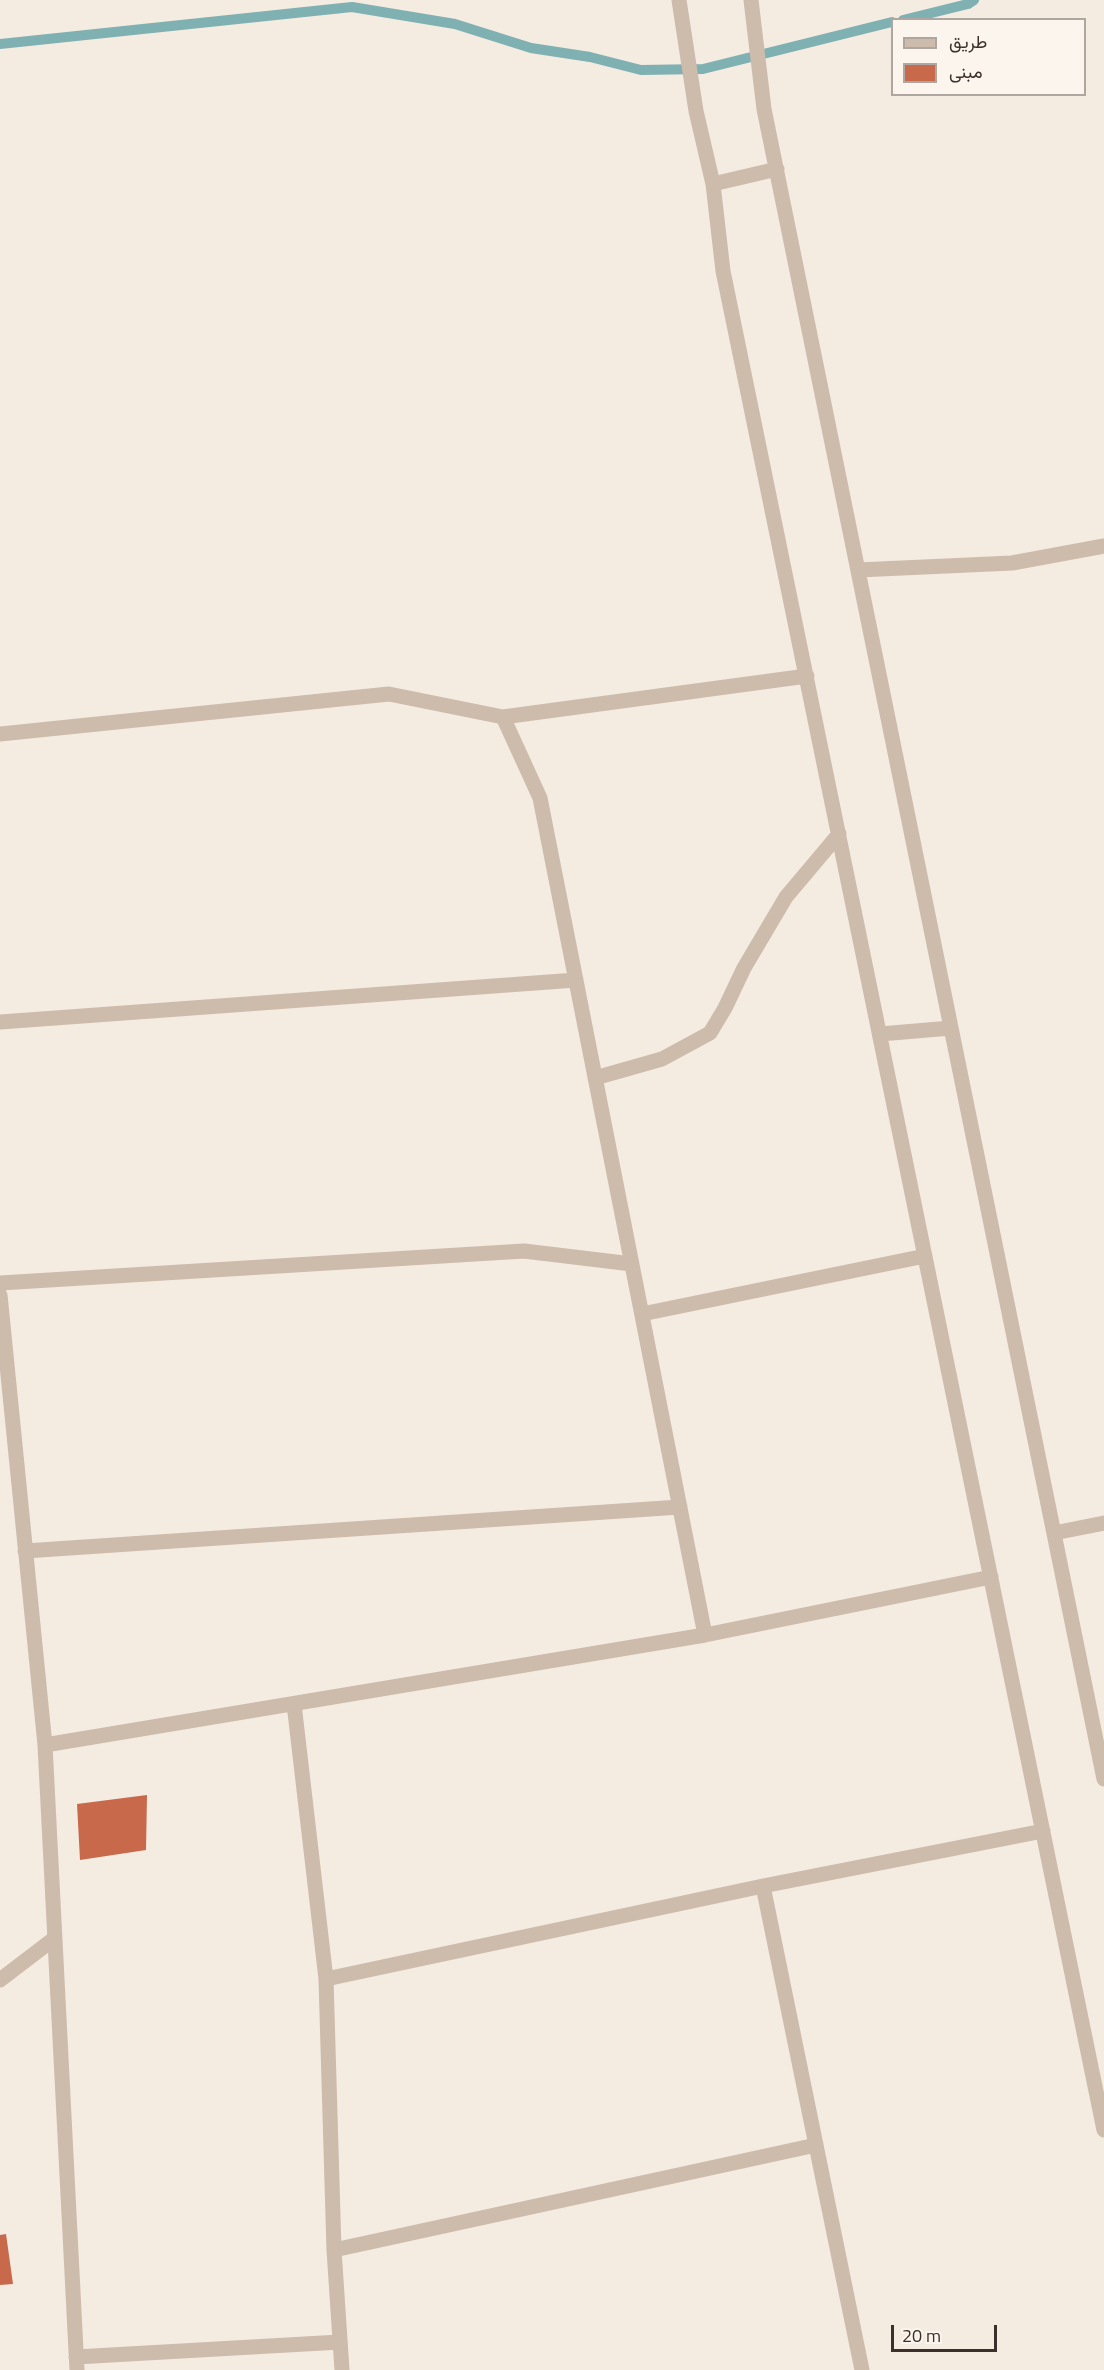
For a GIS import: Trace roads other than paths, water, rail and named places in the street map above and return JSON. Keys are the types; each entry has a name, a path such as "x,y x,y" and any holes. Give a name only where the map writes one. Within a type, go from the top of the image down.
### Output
{"street":[{"path":"679,0 696,111 713,184 723,271 1104,2130"},
{"path":"751,0 764,109 1104,1779"},
{"path":"713,184 777,170"},
{"path":"858,570 1012,563 1104,546"},
{"path":"0,734 389,693 503,717 807,676"},
{"path":"503,717 540,798 705,1635"},
{"path":"595,1078 662,1059 710,1033 744,968 786,897 839,834"},
{"path":"0,1022 576,980"},
{"path":"880,1034 951,1028"},
{"path":"0,1283 524,1251 632,1264"},
{"path":"642,1314 925,1256"},
{"path":"0,1295 45,1745 77,2363 340,2342"},
{"path":"25,1551 680,1507"},
{"path":"1054,1533 1104,1523"},
{"path":"45,1745 705,1635 991,1577"},
{"path":"294,1704 326,1978 334,2250 342,2370"},
{"path":"326,1978 763,1886 1043,1831"},
{"path":"763,1886 862,2370"},
{"path":"0,1980 55,1938"},
{"path":"334,2250 816,2145"}],"waterway":[{"path":"911,18 968,4 974,0"},
{"path":"0,44 352,7 455,24 531,48 590,57 641,70 703,69 891,22"}]}
